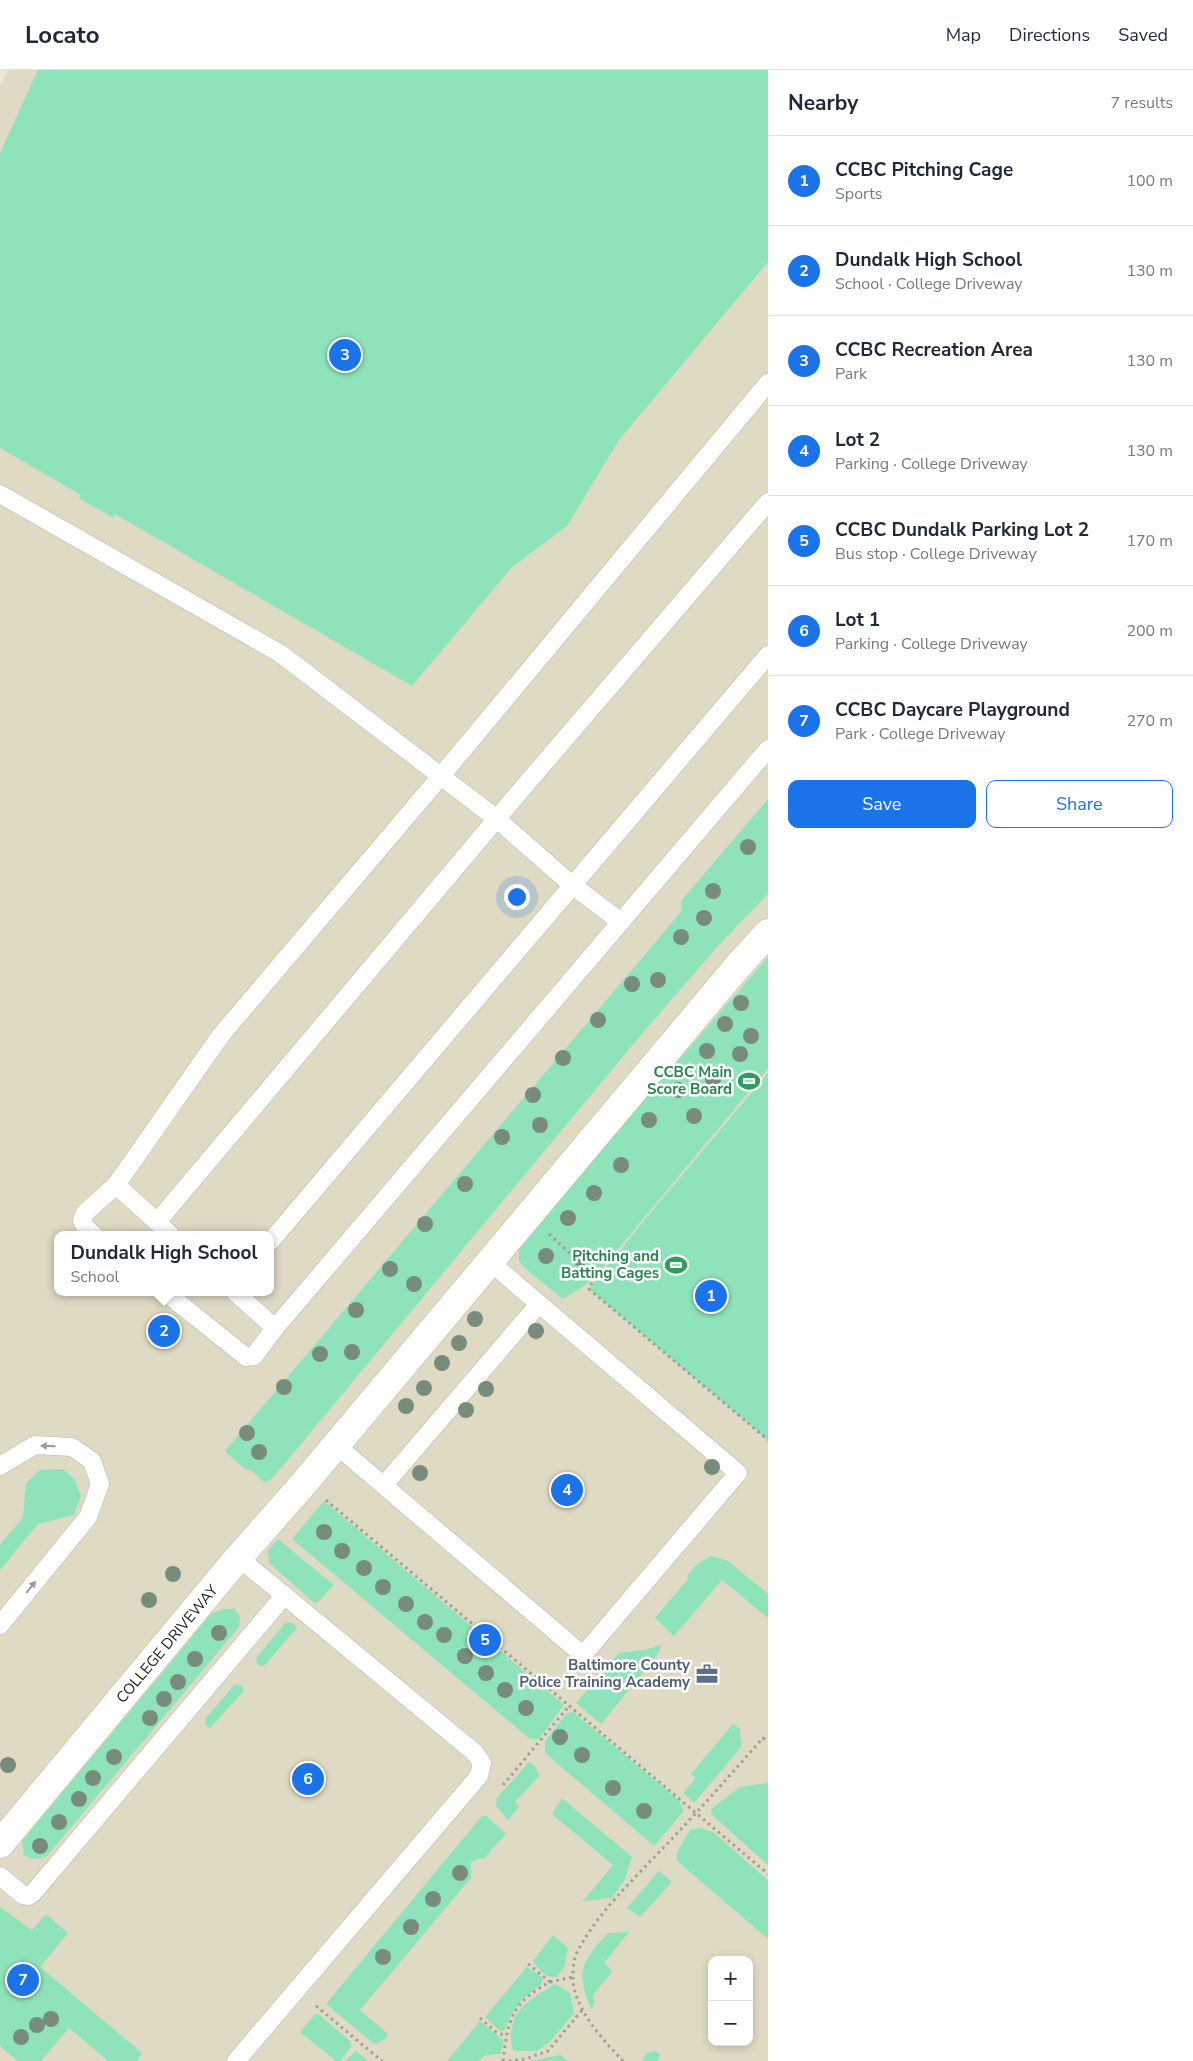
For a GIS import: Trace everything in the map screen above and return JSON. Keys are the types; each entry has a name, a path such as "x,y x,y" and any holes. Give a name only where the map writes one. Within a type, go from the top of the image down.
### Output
{"street":[{"name":"COLLEGE DRIVEWAY","path":"0,1844 732,973 768,933"}],"lane":[{"path":"89,1231 82,1221 85,1213 116,1185 221,1036 441,776 768,383"},
{"path":"0,494 281,654 496,819 572,885 621,922"},
{"path":"157,1222 496,819 768,502"},
{"path":"274,1237 768,655"},
{"path":"170,1296 238,1352 246,1357 254,1356 275,1328 768,749"},
{"path":"116,1185 167,1231"},
{"path":"336,1445 583,1655 738,1473 490,1262"},
{"path":"239,1296 275,1328"},
{"path":"384,1485 539,1304"},
{"path":"0,1466 34,1445 72,1447 92,1461 100,1484 88,1517 0,1625"},
{"path":"236,2061 479,1776 482,1763 474,1752 239,1558"},
{"path":"0,1876 23,1895 28,1896 33,1893 284,1596"}],"path":[{"path":"589,1289 768,1440"},
{"path":"305,1482 768,1874"},
{"path":"623,2061 604,2041 582,2009 573,1977 576,1954 590,1930 607,1909 697,1813 763,1738 768,1742"},
{"path":"527,1963 550,1982"},
{"path":"502,2061 511,2017 521,2003 529,1995 550,1982 573,1977"},
{"path":"316,2006 382,2061"},
{"path":"509,2061 525,2059 548,2051 582,2009"},
{"path":"480,2018 496,2032 506,2036"}],"shaded area":[{"path":"8,70 768,70 768,2061 0,2061 0,86"}],"green space":[{"path":"38,70 768,70 768,262 619,440 567,526 512,567 412,686 115,514 113,518 79,498 81,495 0,448 0,153"},
{"path":"768,799 768,894 719,945 646,1029 271,1480 264,1482 252,1471 245,1469 225,1451 659,938 682,910 681,901"},
{"path":"768,957 768,1069 594,1278 563,1299 529,1272 519,1261 519,1245"},
{"path":"768,1073 768,1440 589,1289"},
{"path":"63,1469 75,1480 81,1496 74,1515 38,1524 0,1570 0,1544 23,1518 26,1483 40,1470"},
{"path":"324,1501 564,1705 539,1739 530,1739 292,1539"},
{"path":"278,1539 334,1585 319,1601 315,1603 269,1563 268,1550"},
{"path":"711,1556 728,1561 768,1594 768,1618 722,1580 674,1636 655,1618 688,1579 687,1576 696,1565"},
{"path":"234,1607 240,1617 239,1627 47,1856 35,1859 24,1855 22,1841 211,1614 223,1609 234,1609"},
{"path":"286,1622 293,1623 297,1628 264,1666 258,1666 256,1658"},
{"path":"662,1645 658,1654 601,1724 576,1703 619,1653 644,1650"},
{"path":"235,1684 243,1686 243,1692 210,1728 205,1725 206,1718"},
{"path":"573,1712 680,1801 683,1812 654,1846 545,1753 545,1741 566,1714"},
{"path":"733,1724 740,1729 741,1747 694,1803 683,1793 696,1778 691,1774"},
{"path":"529,1762 536,1768 539,1776 515,1802 519,1807 508,1820 496,1806 497,1798"},
{"path":"768,1783 768,1865 711,1814 712,1808 740,1787"},
{"path":"562,1798 632,1857 625,1879 612,1898 583,1901 613,1865 552,1814"},
{"path":"482,1816 487,1816 506,1834 485,1859 480,1858 471,1862 471,1878 360,2010 388,2034 387,2038 376,2044 326,2004"},
{"path":"700,1828 713,1832 768,1880 768,1939 677,1861 677,1852 690,1830"},
{"path":"659,1871 672,1882 640,1917 627,1908"},
{"path":"0,1907 32,1930 46,1914 68,1933 40,1967 142,2053 137,2061 108,2061 69,2028 41,2061 18,2061 0,2046"},
{"path":"629,1932 604,1963 613,1971 593,1995 594,2006 591,2009 582,1976 587,1959 608,1933"},
{"path":"553,1935 568,1948 564,1967 557,1977 546,1975 533,1961"},
{"path":"527,1967 542,1977 542,1984 522,1999 504,2031 499,2030 485,2017"},
{"path":"555,1984 570,1993 574,2013 549,2043 537,2051 513,2051 512,2027 520,2010 535,1996"},
{"path":"315,2014 318,2014 350,2041 351,2047 340,2061 336,2061 300,2032"},
{"path":"480,2021 504,2041 500,2054 486,2055 478,2061 447,2061"},
{"path":"356,2051 368,2061 345,2061"},
{"path":"654,2051 661,2055 657,2061 642,2061 647,2053"},
{"path":"560,2055 569,2061 529,2061"}],"place":[{"name":"CCBC Recreation Area","path":"345,355"},
{"name":"CCBC Main Score Board","path":"749,1081"},
{"name":"Pitching and Batting Cages","path":"676,1265"},
{"name":"CCBC Pitching Cage","path":"711,1296"},
{"name":"Dundalk High School","path":"164,1331"},
{"name":"Lot 2","path":"567,1490"},
{"name":"CCBC Dundalk Parking Lot 2","path":"485,1640"},
{"name":"Baltimore County Police Training Academy","path":"707,1674"},
{"name":"Lot 1","path":"308,1779"},
{"name":"CCBC Daycare Playground","path":"23,1980"}]}
